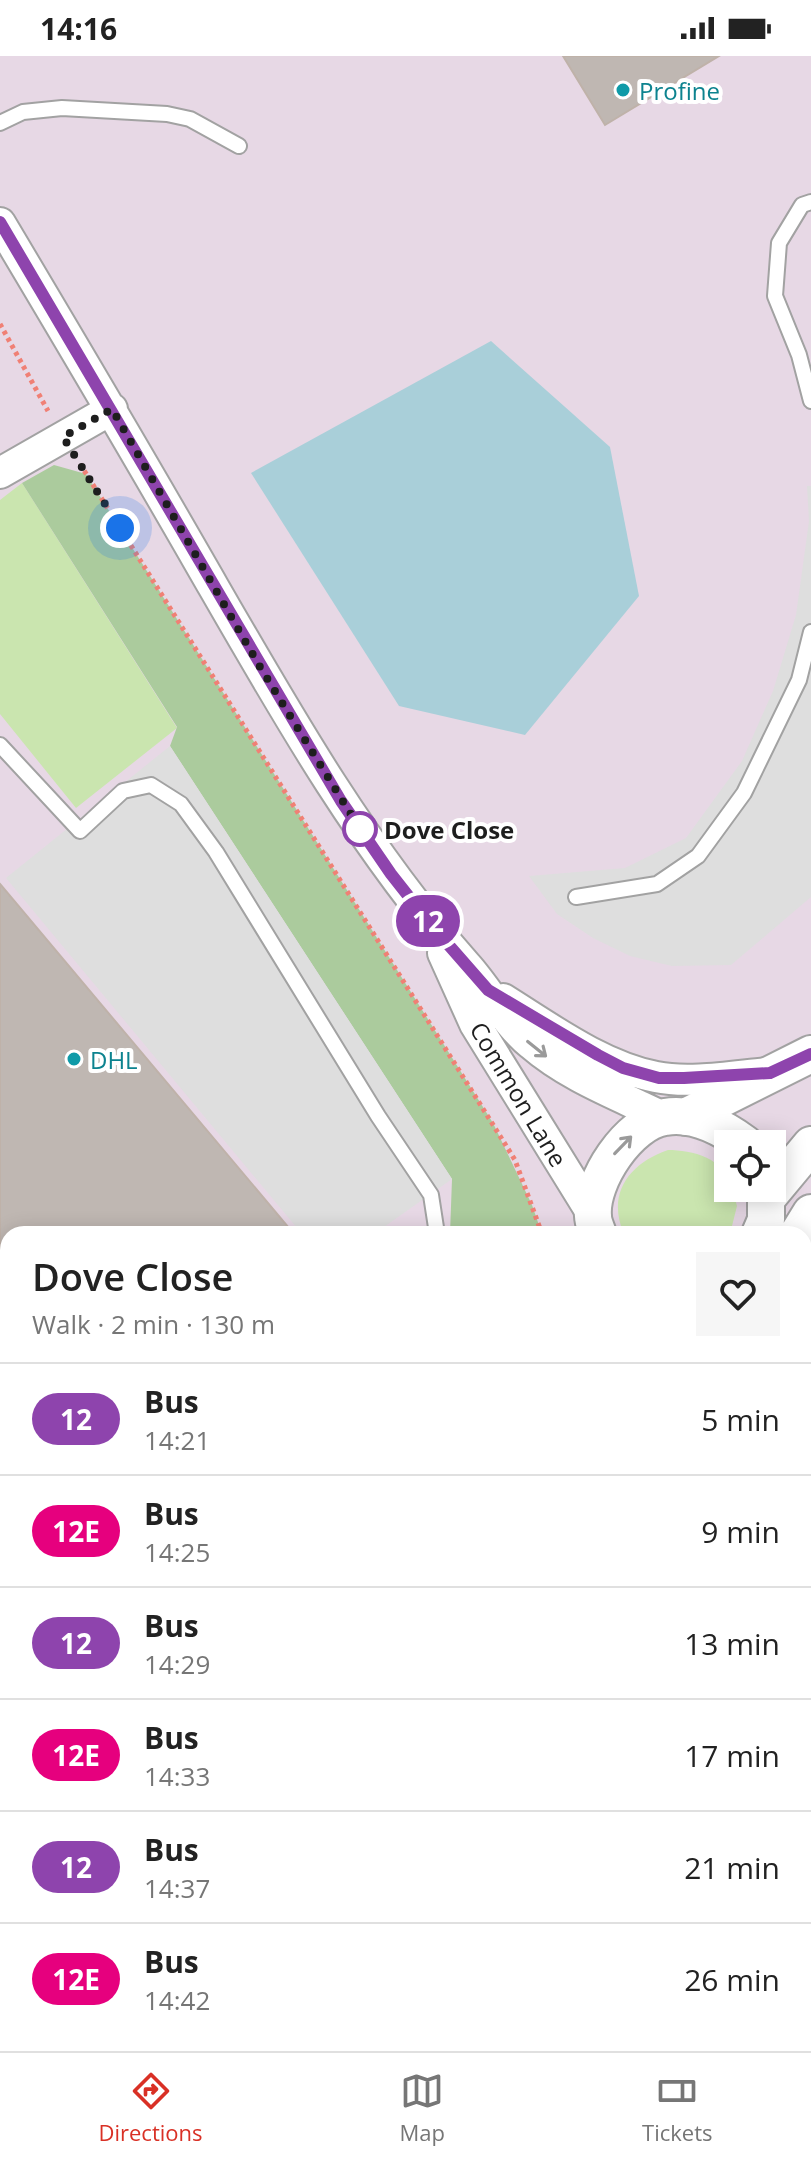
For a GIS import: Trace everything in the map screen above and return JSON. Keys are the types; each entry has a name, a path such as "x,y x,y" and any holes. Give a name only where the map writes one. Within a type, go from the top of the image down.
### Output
{"street":[{"name":"Common Lane","path":"0,223 112,409 260,667 341,801 391,874 528,1042 558,1065 674,1117"},
{"path":"0,473 112,409"},
{"name":"Common Lane","path":"432,926 475,1024 595,1224"},
{"path":"488,990 557,1033 623,1068 659,1078 770,1073"},
{"path":"595,1224 597,1188 612,1158 625,1141 644,1126 674,1117 811,1054"},
{"path":"674,1117 709,1122 722,1130"},
{"path":"786,1172 811,1145"},
{"path":"763,1226 766,1202"}],"lane":[{"path":"0,123 23,112 62,108 167,114 190,119 239,146"},
{"path":"811,202 802,205 779,243 775,296 799,355 811,401"},
{"path":"576,897 657,884 698,856 744,793 799,680 811,632"},
{"path":"0,745 80,831 123,791 151,785 181,804 216,852 378,1116 431,1195 436,1226"},
{"path":"0,758 16,761"}],"path":[{"path":"0,324 63,437 515,1160 539,1226"}],"shaded area":[{"path":"0,56 811,56 811,1226 0,1226"},
{"path":"807,486 811,486 811,897 731,965 672,966 630,956 593,938 557,914 529,876 625,868 686,838 742,761 773,691 796,615 809,521"},
{"path":"170,746 452,1179 385,1226 295,1226 6,878"}],"green space":[{"path":"54,465 86,474 493,1123 539,1226 450,1226 452,1179 170,746 177,727 22,483"},
{"path":"22,483 177,728 76,808 0,714 0,500"},
{"path":"668,1150 697,1154 714,1162 714,1202 736,1202 732,1226 621,1226 618,1205 620,1193 633,1171"}],"water":[{"path":"491,341 610,447 639,596 525,735 399,706 251,473"}],"building":[{"name":"Profine","path":"563,56 719,56 605,125"},
{"name":"DHL","path":"0,884 287,1226 0,1226"}],"bus line":[{"name":"12","path":"0,222 341,801 391,874 488,990 557,1033 623,1068 659,1078 770,1073 811,1054"}],"place":[{"name":"Profine","path":"623,90"},
{"name":"Dove Close","path":"360,829"},
{"name":"DHL","path":"74,1059"}],"route":[{"path":"120,528 63,437 112,409 260,667 360,829"}]}
